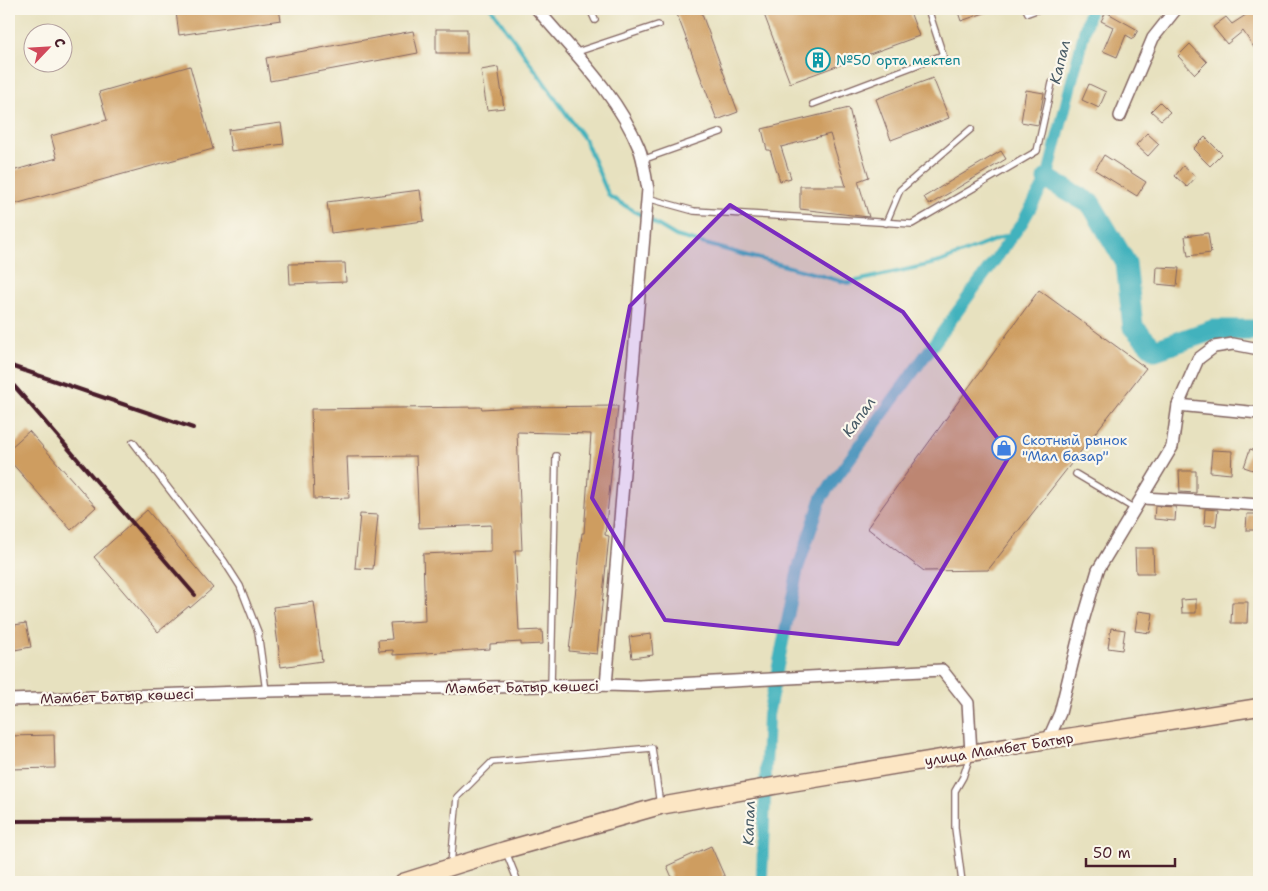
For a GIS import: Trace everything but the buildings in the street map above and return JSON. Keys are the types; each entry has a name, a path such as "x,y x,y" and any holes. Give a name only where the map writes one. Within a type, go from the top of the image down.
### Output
{"main road":[{"name":"улица Мамбет Батыр","path":"660,806 1048,740 1259,707"},
{"path":"403,882 505,850 660,806"}],"street":[{"path":"537,9 599,81 621,113 639,149 648,189 606,685"},
{"path":"1120,116 1153,38 1176,9"},
{"path":"1048,740 1060,713 1082,624 1098,570 1172,447 1178,405 1198,359 1214,348 1233,344 1259,350"},
{"path":"1178,405 1259,413"},
{"path":"1142,498 1259,505"},
{"name":"Мәмбет Батыр көшесі","path":"9,700 266,691 639,686 942,670 968,703 972,753"}],"lane":[{"path":"590,9 595,20"},
{"path":"813,104 944,55 928,9"},
{"path":"1026,9 1028,13 1039,9"},
{"path":"574,53 658,24"},
{"path":"647,204 694,211 912,224 1036,152 1052,83"},
{"path":"886,223 900,190 971,129"},
{"path":"642,160 721,132"},
{"path":"133,442 224,561 240,586 258,632 266,691"},
{"path":"551,686 556,456"},
{"path":"1076,474 1135,509"},
{"path":"451,866 456,797 492,762 652,748 660,806"},
{"path":"962,882 954,828 955,791 963,777 972,753"},
{"path":"505,850 518,882"}],"highlighted area":[{"path":"730,205 903,312 1010,455 898,644 665,620 592,498 630,306"}],"waterway":[{"path":"492,9 585,140 609,196 676,236 848,283 940,262 1015,232"},
{"name":"Капал","path":"763,882 768,715 798,568 822,497 1022,223 1047,179 1090,9"},
{"path":"1047,179 1091,204 1126,263 1133,327 1155,350 1213,330 1259,330"}],"railway":[{"path":"9,363 14,367 193,428"},
{"path":"9,380 195,595"},
{"path":"9,821 309,820"}],"place":[{"name":"№50 орта мектеп","path":"818,60"},
{"name":"Скотный рынок \"Мал базар\"","path":"1004,448"}]}
